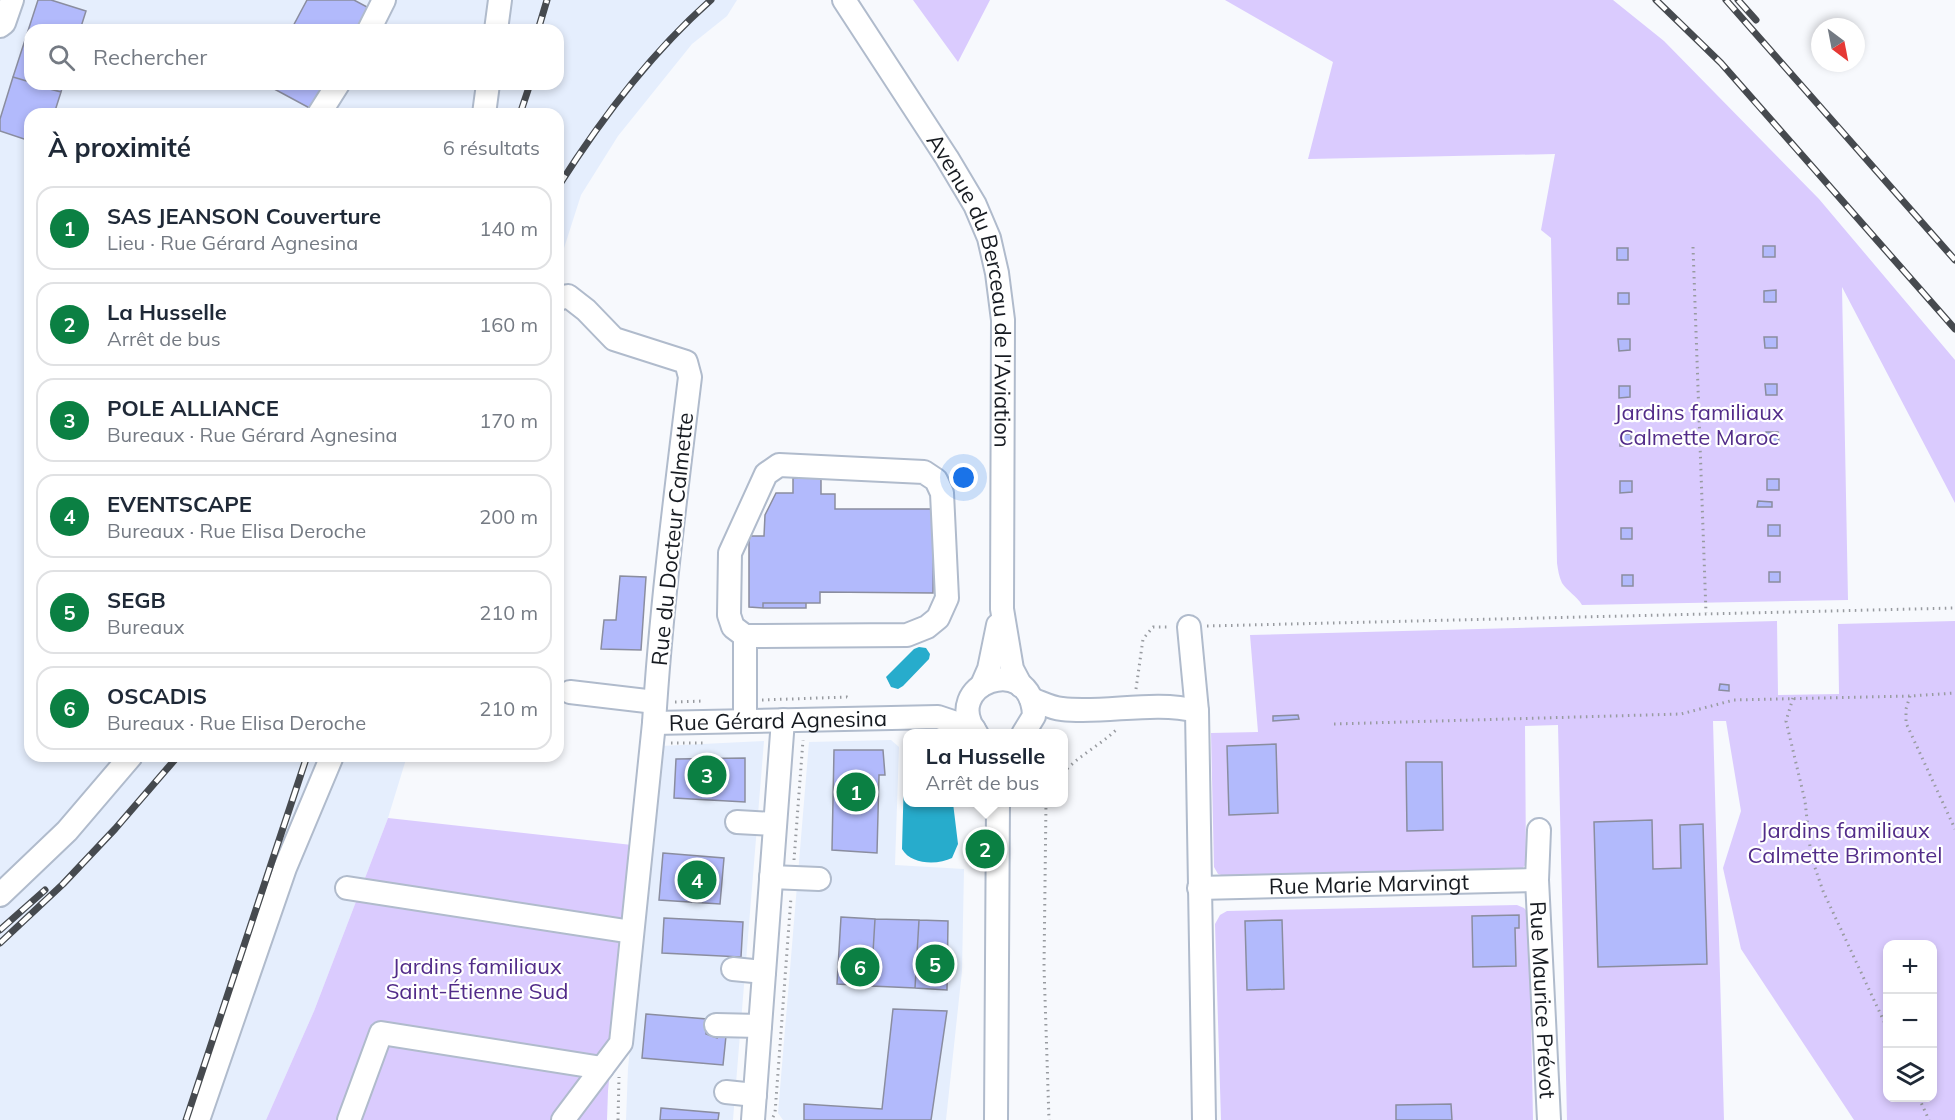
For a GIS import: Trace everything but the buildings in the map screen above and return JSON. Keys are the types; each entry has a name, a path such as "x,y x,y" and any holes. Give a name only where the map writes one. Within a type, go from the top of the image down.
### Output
{"street":[{"path":"0,26 4,23 12,0"},
{"path":"372,24 384,0"},
{"path":"497,24 500,0"},
{"name":"Avenue du Berceau de l'Aviation","path":"844,0 947,158 975,205 989,238 997,273 1003,320 1002,609 1012,669 1026,693"},
{"path":"323,108 334,90"},
{"path":"485,108 487,90"},
{"name":"Rue du Docteur Calmette","path":"562,1120 611,1072 621,1044 671,537 690,377 686,362 614,339 586,310 568,296 564,297"},
{"path":"779,465 924,472 936,480 942,493 947,598 938,618 927,627 907,635 745,636 733,627 729,615 730,554 765,474 779,465"},
{"name":"Avenue du Berceau de l'Aviation","path":"974,729 968,715 977,690 989,669 1002,609"},
{"path":"1189,627 1197,711 1204,1120"},
{"path":"745,636 745,721"},
{"path":"938,717 989,681 1000,678 1007,679 1026,693 1060,709 1178,706 1197,711"},
{"path":"570,692 654,713"},
{"path":"1026,693 1034,716 1027,729"},
{"path":"1027,729 1060,709"},
{"name":"Rue Gérard Agnesina","path":"654,713 745,721 938,717 970,729"},
{"path":"753,1120 764,972 782,877 775,824 783,720"},
{"path":"0,895 67,831 126,762"},
{"path":"198,1120 285,868 329,762"},
{"path":"996,1120 998,807"},
{"path":"737,822 775,824"},
{"name":"Rue Maurice Prévot","path":"1539,830 1537,880 1549,1120"},
{"path":"782,877 819,879"},
{"name":"Rue Marie Marvingt","path":"1199,888 1537,880"},
{"path":"348,888 632,932"},
{"path":"733,969 764,972"},
{"path":"716,1025 760,1026"},
{"path":"348,1120 381,1033 611,1072"},
{"path":"726,1092 755,1095"}],"path":[{"path":"1693,248 1706,613"},
{"path":"1068,767 1073,761 1108,738 1122,723 1121,709 1136,692 1143,639 1153,627 1955,608"},
{"path":"1334,724 1681,714 1734,700 1955,693"},
{"path":"1910,696 1906,709 1906,723 1955,829"},
{"path":"1793,697 1786,721 1805,801 1811,856 1823,891 1883,1021"},
{"path":"771,1120 775,1113 782,877 803,740"},
{"path":"1046,807 1044,967 1049,1120"},
{"path":"611,1072 618,1120"},
{"path":"1921,1102 1929,1120"}],"shaded area":[{"path":"0,0 737,0 727,16 692,44 618,136 581,195 564,248 564,108 24,108 24,762 405,762 388,818 314,1011 266,1120 0,1120"},
{"path":"891,740 899,747 895,865 964,869 962,971 946,1120 783,1120 778,1113 809,742"},
{"path":"764,741 733,1120 626,1120 628,1068 661,746"}],"green space":[{"path":"913,0 990,0 958,62"},
{"name":"Jardins familiaux Calmette Maroc","path":"1225,0 1613,0 1664,41 1819,199 1955,360 1955,503 1842,287 1848,600 1582,605 1562,583 1557,563 1551,238 1541,230 1555,154 1308,159 1333,62"},
{"name":"Jardins familiaux Calmette Brimontel","path":"1777,621 1778,695 1839,694 1838,624 1955,621 1955,1120 1854,1120 1741,949 1723,868 1741,811 1726,721 1713,721 1724,1120 1567,1120 1558,725 1525,726 1526,864 1522,869 1228,877 1218,874 1214,867 1211,733 1258,732 1250,635"},
{"name":"Jardins familiaux Saint-Étienne Sud","path":"388,818 632,845 607,1120 266,1120 314,1011"},
{"path":"1517,905 1529,914 1533,1120 1221,1120 1215,924 1220,915 1227,911"}],"water":[{"path":"926,648 930,654 929,659 903,686 898,689 891,687 886,677 914,649"},
{"path":"903,807 953,807 958,844 952,858 940,862 918,861 902,849"}],"railway":[{"path":"540,24 547,0"},
{"path":"564,178 609,112 647,65 667,42 711,0"},
{"path":"1656,0 1721,63 1955,329"},
{"path":"1726,0 1955,260"},
{"path":"1738,0 1756,20"},
{"path":"522,108 528,90"},
{"path":"0,943 63,884 115,829 173,762"},
{"path":"186,1120 305,762"},
{"path":"0,930 45,890"}],"place":[{"name":"POLE ALLIANCE","path":"707,775"},
{"name":"SAS JEANSON Couverture","path":"856,792"},
{"name":"La Husselle","path":"985,849"},
{"name":"EVENTSCAPE","path":"697,880"},
{"name":"SEGB","path":"935,964"},
{"name":"OSCADIS","path":"860,967"}]}
